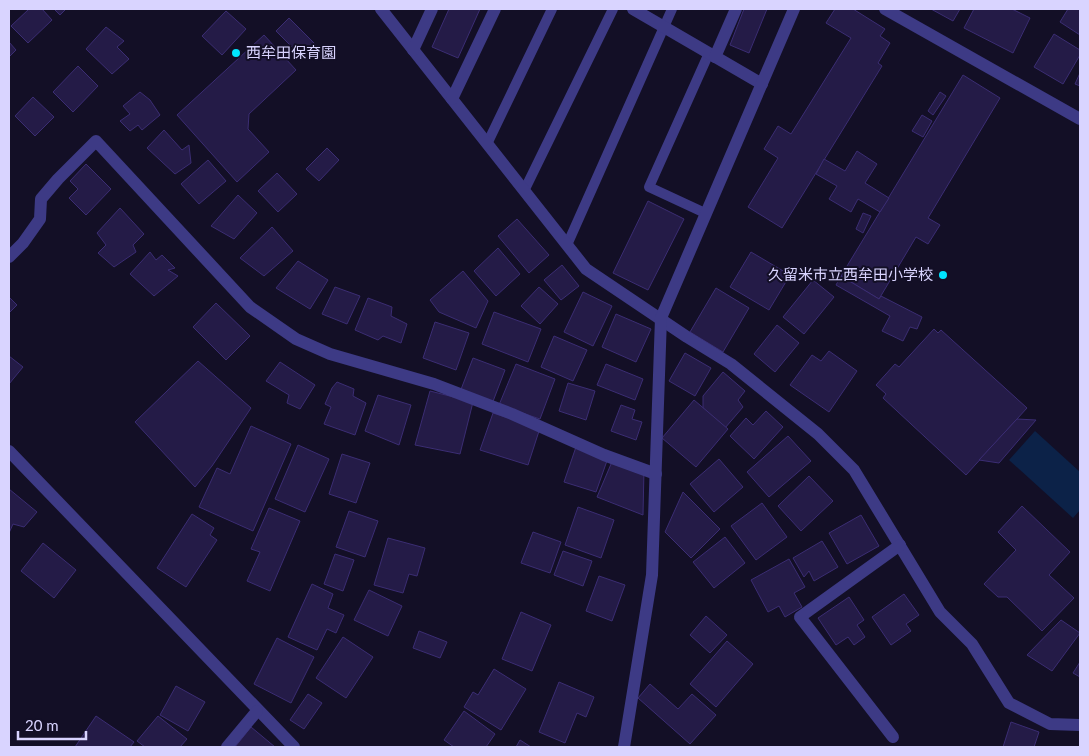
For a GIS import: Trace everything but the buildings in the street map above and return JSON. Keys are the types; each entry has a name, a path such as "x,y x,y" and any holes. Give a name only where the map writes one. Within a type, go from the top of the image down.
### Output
{"street":[{"path":"381,9 586,268 687,337 731,364 818,434 854,470 940,612 972,644 1009,703 1050,724 1080,725"},
{"path":"413,50 432,9"},
{"path":"452,99 495,9"},
{"path":"633,9 762,84"},
{"path":"712,55 736,9"},
{"path":"624,747 652,575 661,318 794,9"},
{"path":"885,9 1080,119"},
{"path":"9,257 23,243 40,220 41,199 96,141 250,307 296,339 330,354 452,391 512,414 604,455 656,474"},
{"path":"9,451 257,711 294,747"},
{"path":"893,736 800,617 900,545"},
{"path":"227,747 257,711"}],"lane":[{"path":"488,144 552,9"},
{"path":"524,191 613,9"},
{"path":"567,245 672,9"},
{"path":"705,213 649,187 712,55"}],"water":[{"path":"1035,431 1080,472 1080,510 1073,518 1009,460"}],"place":[{"name":"西牟田保育園","path":"236,53"},
{"name":"久留米市立西牟田小学校","path":"943,275"}]}
